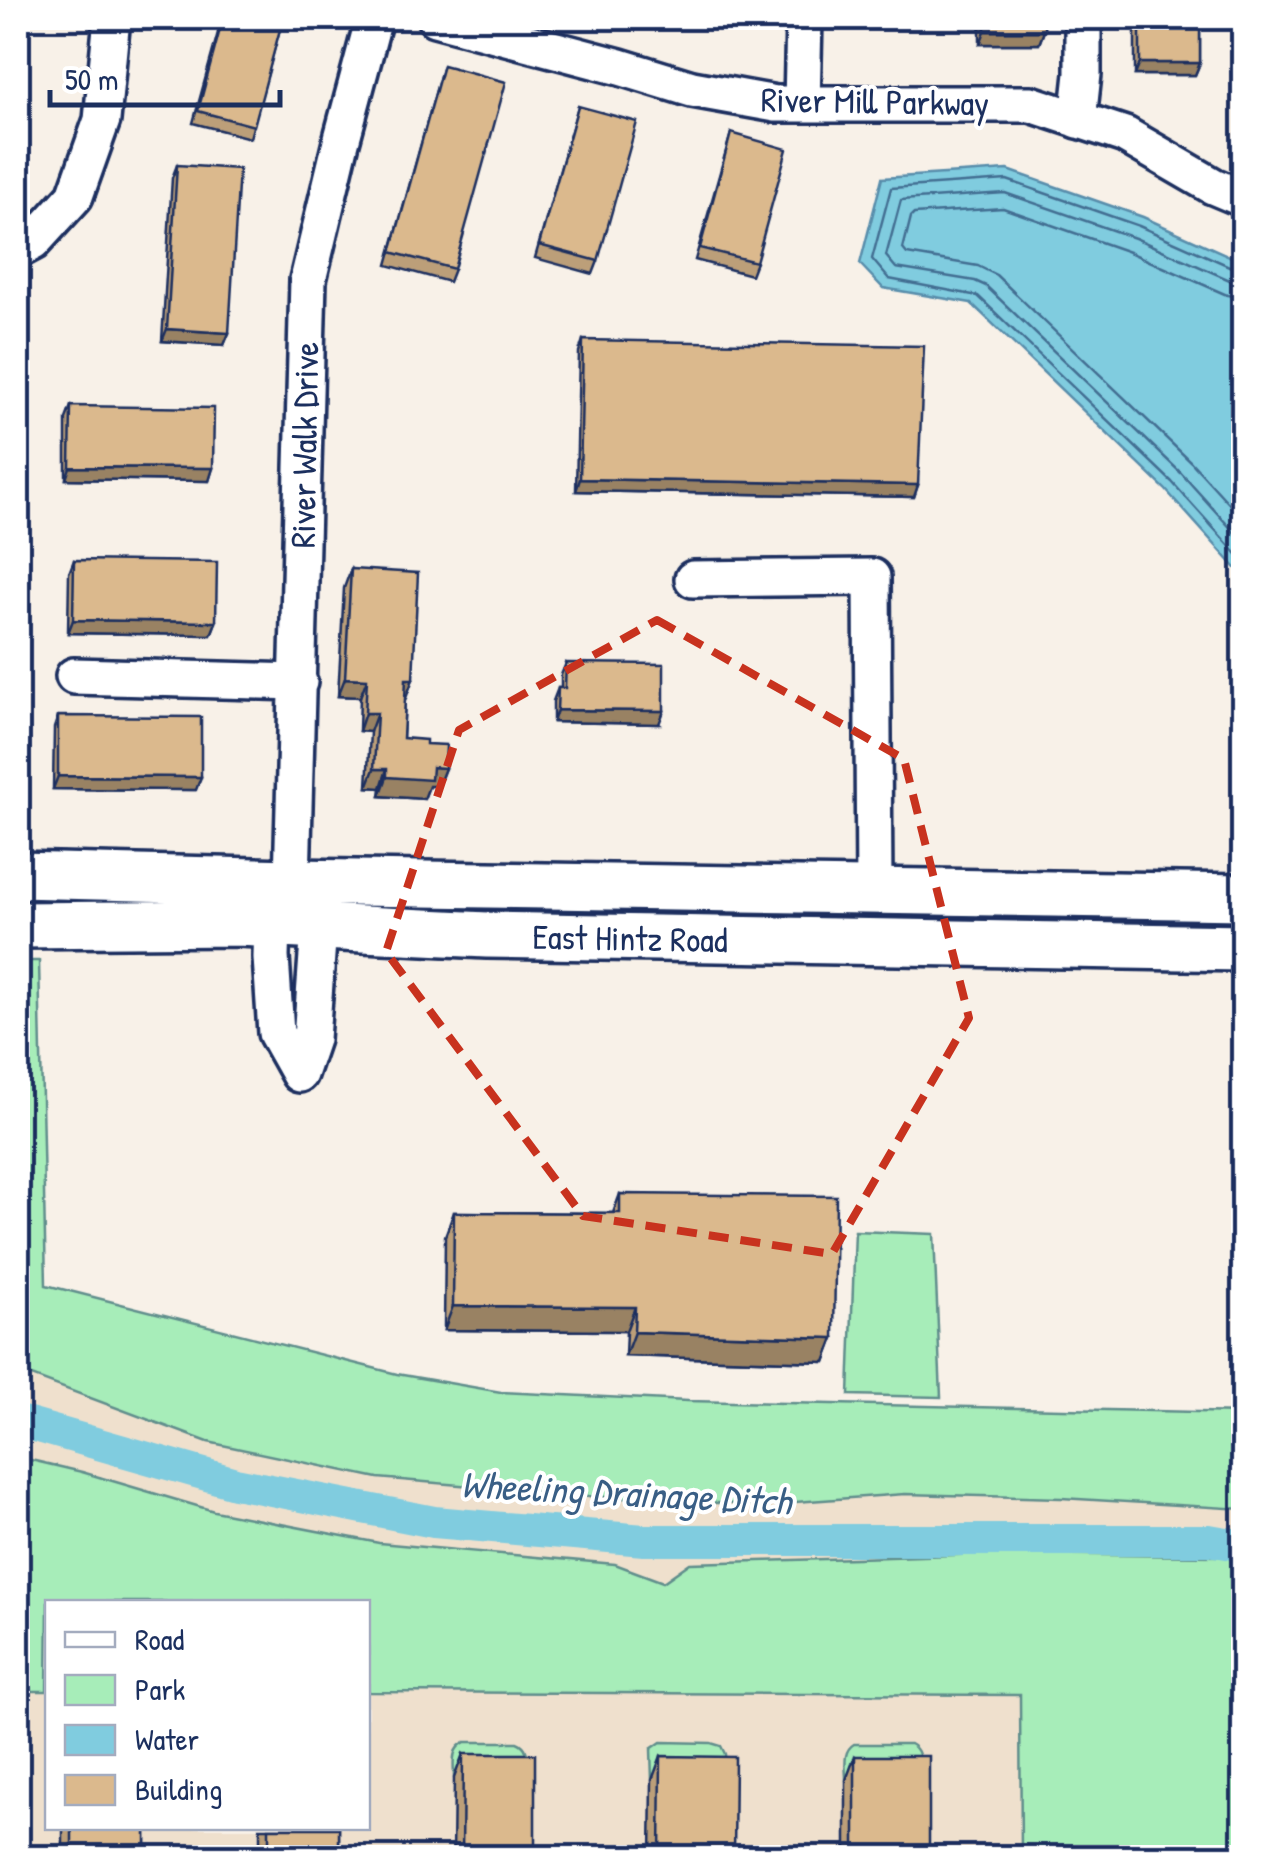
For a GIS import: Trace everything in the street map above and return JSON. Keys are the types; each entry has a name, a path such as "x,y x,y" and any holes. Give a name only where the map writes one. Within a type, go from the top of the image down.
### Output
{"main road":[{"name":"East Hintz Road","path":"18,874 1244,897"},
{"name":"East Hintz Road","path":"18,925 272,924 507,935 1244,948"}],"street":[{"path":"18,250 33,242 75,196 102,120 112,18"},
{"name":"River Walk Drive","path":"292,882 308,280 374,18"},
{"name":"River Mill Parkway","path":"435,18 692,89 776,104 1031,104 1125,135 1213,186 1244,199"},
{"path":"802,104 804,18"},
{"path":"1078,120 1083,18"},
{"path":"693,579 872,577 874,891"},
{"path":"74,676 299,682"},
{"path":"292,882 319,927 310,1039 299,1074 276,1033 271,957 272,924 292,882"}],"highlighted area":[{"path":"657,620 904,759 969,1018 832,1254 583,1216 386,952 459,730"}],"shaded area":[{"path":"18,1285 46,1285 397,1374 501,1392 688,1401 1243,1412 1243,1857 18,1857"}],"green space":[{"path":"18,961 39,961 46,1285 397,1374 501,1392 688,1401 1243,1413 1243,1509 905,1494 754,1505 378,1478 208,1442 18,1371"},
{"path":"855,1231 934,1234 941,1397 849,1395"},
{"path":"18,1457 214,1511 379,1543 615,1564 663,1582 690,1563 988,1554 1225,1556 1243,1559 1243,1857 1021,1857 1020,1695 370,1692 370,1600 45,1600 45,1691 18,1691"},
{"path":"465,1742 517,1742 526,1750 527,1772 502,1778 454,1778 455,1753"},
{"path":"661,1742 721,1746 726,1772 696,1781 652,1780 651,1749"},
{"path":"854,1744 910,1744 918,1753 920,1773 892,1780 846,1780 846,1755"}],"water":[{"path":"1008,170 1143,217 1243,262 1243,576 1165,489 971,303 883,288 860,264 882,178"}],"building":[{"path":"223,18 283,18 254,126 198,111"},
{"path":"985,18 1044,18 1044,31 985,31"},
{"path":"1140,18 1200,18 1200,63 1140,63"},
{"path":"443,65 506,82 454,269 391,252"},
{"path":"578,106 637,122 598,261 539,245"},
{"path":"731,133 787,149 756,262 700,248"},
{"path":"177,165 239,169 229,333 167,329"},
{"path":"583,340 924,346 918,485 580,479"},
{"path":"71,406 214,408 213,468 70,467"},
{"path":"74,560 217,562 216,622 73,620"},
{"path":"351,569 418,573 413,679 406,679 403,738 446,745 445,768 432,767 431,780 387,777 387,769 374,769 377,713 365,713 367,679 345,678"},
{"path":"566,663 664,664 664,711 557,710 558,688 565,688"},
{"path":"58,716 201,717 201,777 58,776"},
{"path":"620,1194 836,1196 834,1338 634,1332 635,1307 453,1306 454,1212 620,1213"},
{"path":"463,1754 535,1754 535,1858 462,1858"},
{"path":"661,1756 735,1757 734,1858 660,1858"},
{"path":"855,1756 929,1756 929,1858 855,1858"},
{"path":"72,1830 146,1830 146,1858 72,1858"},
{"path":"269,1830 339,1830 339,1858 269,1858"}],"waterway":[{"name":"Wheeling Drainage Ditch","path":"18,1421 235,1483 434,1522 644,1540 1209,1540 1244,1546"}]}
